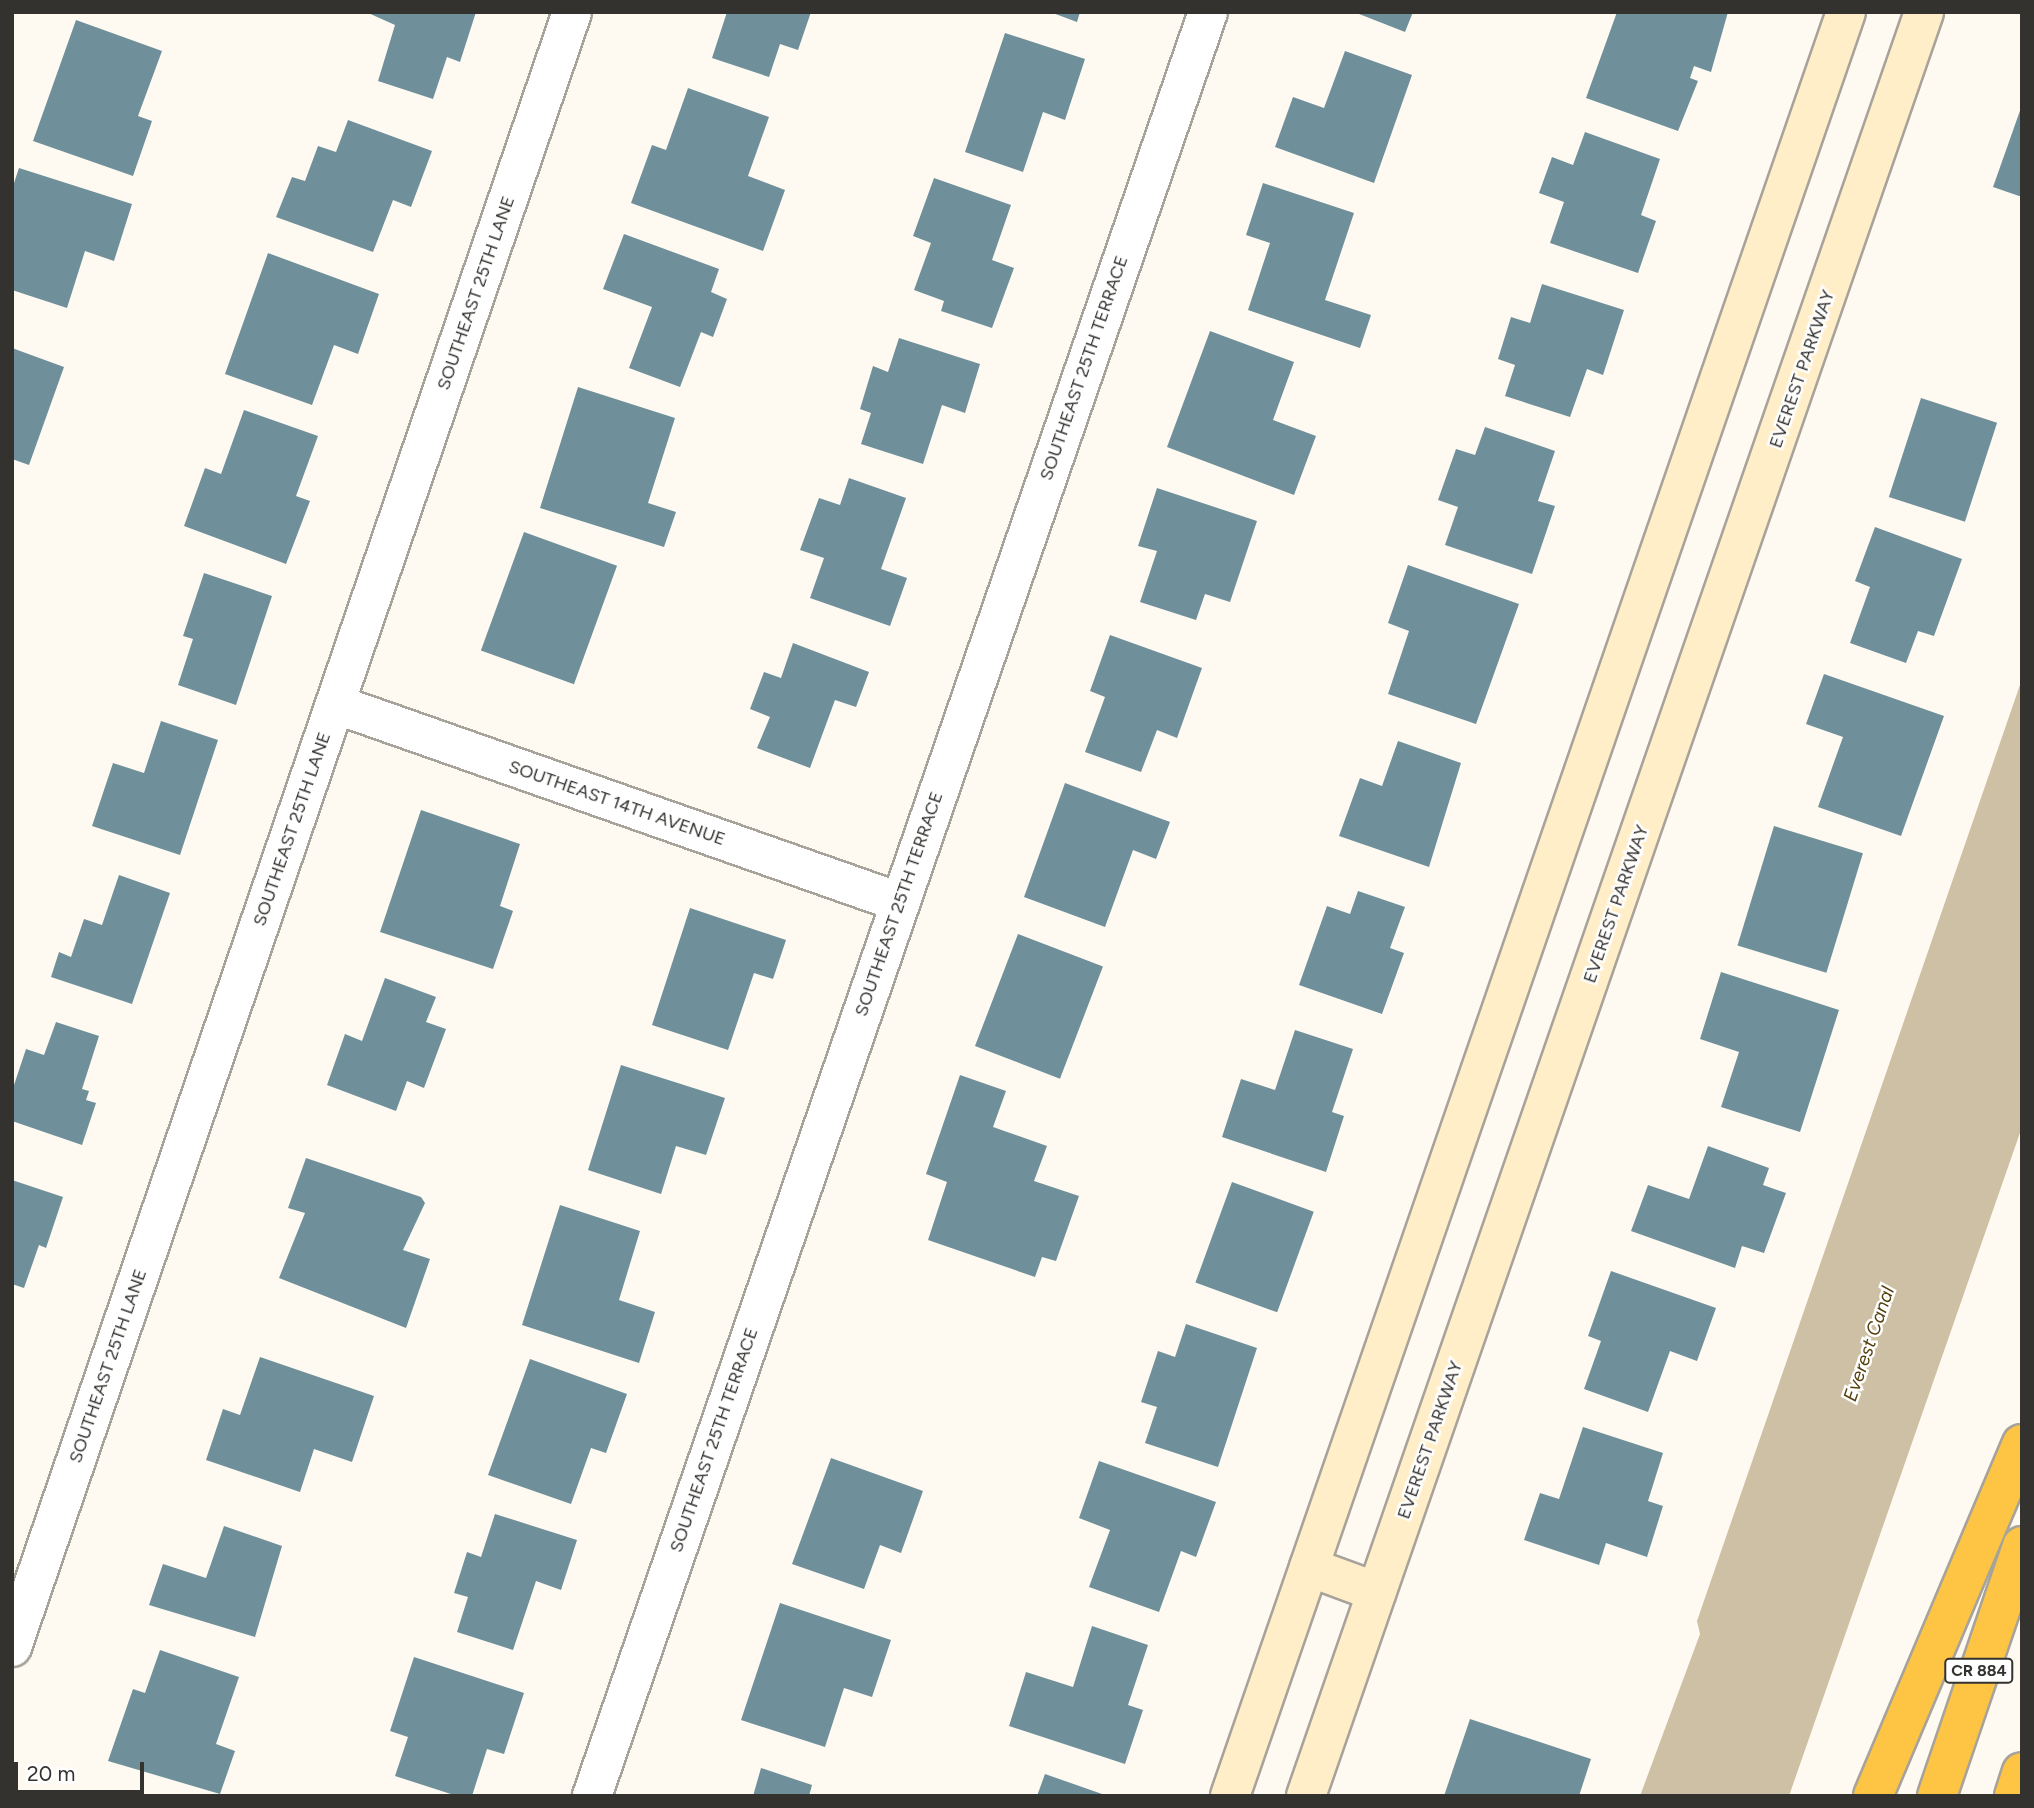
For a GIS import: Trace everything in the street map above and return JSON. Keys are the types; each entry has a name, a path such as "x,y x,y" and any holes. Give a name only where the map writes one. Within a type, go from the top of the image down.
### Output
{"highway":[{"path":"1873,1796 2022,1444"},
{"name":"CR 884","path":"1937,1796 2022,1546"},
{"path":"2014,1796 2022,1772"}],"street":[{"name":"SOUTHEAST 25TH LANE","path":"12,1647 572,12"},
{"name":"SOUTHEAST 25TH TERRACE","path":"592,1796 1208,12"},
{"path":"1230,1796 1846,12"},
{"name":"EVEREST PARKWAY","path":"1306,1796 1924,12"},
{"name":"SOUTHEAST 14TH AVENUE","path":"335,705 899,902"},
{"path":"1309,1567 1377,1592"}],"water":[{"name":"Everest Canal","path":"2022,679 2022,1127 1789,1796 1640,1796 1700,1634 1697,1621"}],"building":[{"path":"366,12 476,12 460,62 447,57 433,99 378,81 395,25"},
{"path":"727,12 811,12 798,50 780,44 769,77 712,58"},
{"path":"1050,12 1080,12 1077,22"},
{"path":"1354,12 1413,12 1405,32"},
{"path":"1617,12 1728,12 1711,72 1694,66 1690,78 1698,81 1678,131 1586,98"},
{"path":"76,20 162,51 138,116 152,121 133,176 33,141"},
{"path":"1005,33 1085,59 1065,120 1043,112 1023,172 965,152"},
{"path":"1345,51 1412,75 1374,183 1275,147 1293,97 1324,108"},
{"path":"688,88 769,117 748,176 785,190 763,251 631,203 652,145 666,150"},
{"path":"2022,105 2022,197 1993,187"},
{"path":"348,120 432,151 411,207 393,200 373,252 276,217 292,177 305,181 318,146 336,152"},
{"path":"1585,132 1660,159 1641,215 1656,221 1638,273 1550,243 1564,202 1539,193 1552,157 1573,165"},
{"path":"19,168 132,204 114,261 85,251 67,308 12,290 12,189"},
{"path":"934,178 1011,205 992,260 1014,268 992,328 941,311 944,301 914,290 931,243 913,236"},
{"path":"1263,183 1354,213 1325,300 1371,315 1360,348 1248,310 1270,243 1246,235"},
{"path":"624,234 719,269 711,292 727,299 713,337 701,332 680,387 629,368 652,307 603,289"},
{"path":"268,253 379,294 358,354 334,345 312,405 225,374"},
{"path":"1542,284 1624,310 1603,375 1587,369 1570,417 1505,396 1515,365 1498,359 1511,317 1530,323"},
{"path":"1210,331 1294,362 1273,420 1316,436 1294,495 1167,447"},
{"path":"899,338 980,364 965,413 942,405 923,464 861,444 871,413 860,409 873,366 888,372"},
{"path":"12,348 64,367 29,465 12,459"},
{"path":"578,387 675,418 648,503 676,512 664,547 540,508"},
{"path":"1921,398 1997,423 1965,522 1889,497"},
{"path":"244,410 318,436 296,496 310,501 286,564 184,526 205,468 221,474"},
{"path":"1485,427 1555,451 1538,501 1555,506 1532,574 1445,545 1458,507 1438,500 1456,449 1475,455"},
{"path":"849,478 906,498 881,569 907,578 890,626 810,598 824,558 800,550 819,498 840,505"},
{"path":"1157,488 1257,521 1230,602 1205,594 1196,620 1140,602 1157,551 1138,546"},
{"path":"1875,527 1962,559 1934,636 1918,631 1906,663 1850,643 1870,587 1855,581"},
{"path":"524,532 617,566 574,684 481,650"},
{"path":"1408,565 1519,604 1476,724 1388,694 1409,631 1388,623"},
{"path":"204,573 272,596 236,705 178,685 193,639 183,636"},
{"path":"1110,635 1202,668 1177,738 1157,730 1141,772 1085,752 1105,697 1090,691"},
{"path":"793,643 869,672 856,707 835,700 810,768 757,748 770,717 750,709 764,672 781,678"},
{"path":"1824,674 1944,716 1901,836 1818,807 1843,737 1806,724"},
{"path":"161,721 218,740 180,855 92,826 113,763 144,773"},
{"path":"1398,741 1461,763 1429,867 1339,836 1360,778 1382,786"},
{"path":"1065,783 1170,822 1156,859 1133,850 1105,927 1024,897"},
{"path":"421,810 520,844 500,906 513,911 493,969 380,932"},
{"path":"1774,826 1863,853 1826,973 1737,946"},
{"path":"119,875 170,893 132,1004 51,977 59,952 71,957 84,919 102,925"},
{"path":"1358,891 1405,907 1390,948 1404,953 1382,1014 1299,985 1327,906 1350,914"},
{"path":"690,908 786,940 773,979 754,973 728,1050 652,1025"},
{"path":"1018,934 1103,967 1060,1079 975,1046"},
{"path":"1721,972 1839,1010 1800,1132 1721,1107 1739,1052 1700,1039"},
{"path":"385,978 436,997 426,1022 446,1029 424,1088 407,1081 396,1111 327,1085 345,1034 362,1041"},
{"path":"56,1022 99,1036 82,1089 89,1091 86,1100 96,1103 82,1145 12,1121 12,1091 26,1049 44,1055"},
{"path":"1295,1030 1353,1049 1332,1112 1344,1116 1326,1172 1222,1137 1241,1079 1275,1090"},
{"path":"621,1065 725,1098 706,1155 676,1146 661,1194 588,1170"},
{"path":"960,1075 1006,1091 993,1127 1047,1146 1034,1181 1079,1196 1056,1261 1042,1257 1035,1277 928,1240 947,1182 926,1174"},
{"path":"1708,1146 1769,1168 1763,1185 1786,1193 1764,1253 1742,1246 1735,1268 1631,1231 1648,1185 1689,1199"},
{"path":"306,1158 421,1197 425,1203 403,1250 430,1259 406,1328 279,1278 305,1213 288,1208"},
{"path":"12,1180 63,1197 46,1248 39,1245 24,1288 12,1284"},
{"path":"1232,1182 1314,1212 1277,1312 1195,1283"},
{"path":"560,1205 640,1231 619,1300 655,1312 639,1363 522,1325"},
{"path":"1611,1271 1716,1308 1697,1361 1670,1351 1648,1412 1584,1389 1601,1341 1588,1336"},
{"path":"1186,1324 1257,1348 1218,1467 1145,1443 1157,1407 1141,1402 1158,1351 1175,1357"},
{"path":"260,1357 374,1396 352,1462 314,1449 300,1492 206,1460 223,1409 240,1415"},
{"path":"530,1359 627,1394 606,1453 591,1448 571,1504 488,1475"},
{"path":"1583,1427 1663,1453 1648,1501 1663,1506 1647,1557 1606,1543 1599,1565 1524,1540 1540,1493 1559,1499"},
{"path":"831,1458 923,1491 901,1553 880,1545 864,1589 792,1564"},
{"path":"1099,1461 1216,1502 1196,1557 1181,1551 1159,1612 1089,1587 1110,1530 1079,1518"},
{"path":"495,1514 577,1540 561,1590 536,1581 513,1650 457,1632 468,1597 454,1593 467,1552 481,1557"},
{"path":"224,1526 282,1546 255,1637 149,1605 163,1564 206,1578"},
{"path":"780,1603 891,1640 872,1697 844,1688 825,1747 741,1720"},
{"path":"1092,1626 1148,1645 1128,1705 1143,1710 1125,1764 1009,1726 1026,1672 1073,1687"},
{"path":"160,1650 239,1677 216,1744 235,1751 220,1794 108,1761 133,1689 145,1693"},
{"path":"414,1657 524,1693 504,1754 487,1749 472,1796 457,1796 395,1776 408,1737 390,1731"},
{"path":"1470,1719 1591,1759 1579,1796 1444,1796"},
{"path":"761,1768 812,1785 809,1796 753,1796"},
{"path":"1045,1774 1105,1795 1105,1796 1037,1796"}]}
